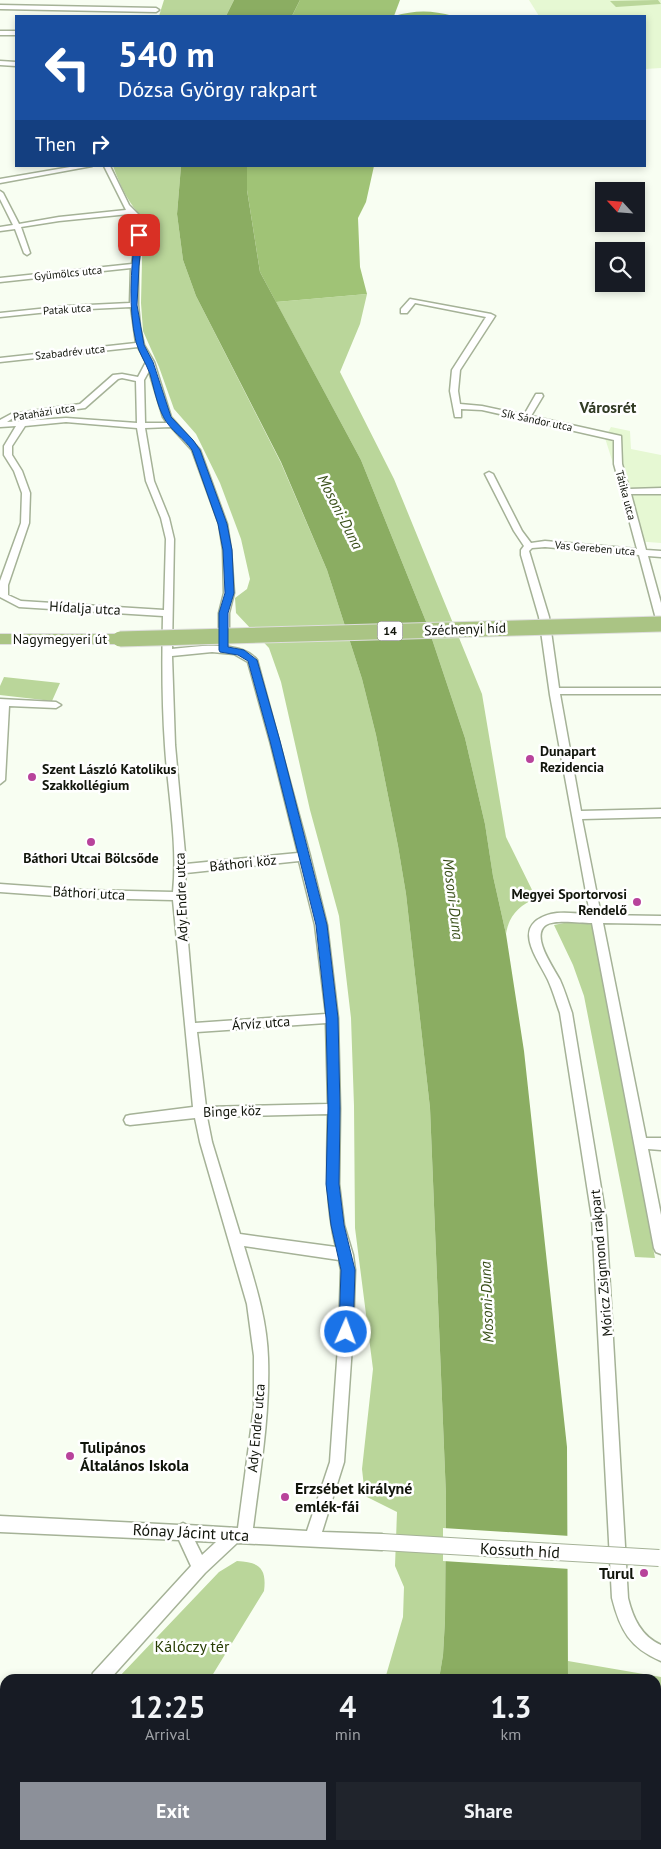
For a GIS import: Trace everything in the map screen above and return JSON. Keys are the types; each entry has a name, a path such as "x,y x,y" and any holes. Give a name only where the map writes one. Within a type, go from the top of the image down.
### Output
{"main road":[{"name":"Széchenyi híd","path":"120,639 661,624"},
{"name":"Nagymegyeri út","path":"0,639 120,639"}],"street":[{"path":"58,15 66,0"},
{"path":"0,6 155,11"},
{"path":"0,33 15,34"},
{"path":"0,63 15,64"},
{"path":"0,180 83,167"},
{"path":"107,167 130,212"},
{"path":"0,193 17,226 27,253"},
{"path":"0,229 58,219 130,212 136,214 141,220 135,266 134,305 140,345 150,362 167,417 172,425 190,441 196,450 223,524 227,550 229,593 224,613 224,650"},
{"name":"Gyümölcs utca","path":"0,280 135,266"},
{"name":"Sík Sándor utca","path":"404,311 413,301 491,316 457,368 454,385 457,411 482,408 618,438"},
{"name":"Patak utca","path":"0,315 68,308 134,305"},
{"name":"Szabadrév utca","path":"0,360 140,345"},
{"path":"140,380 150,362"},
{"name":"Pataházi utca","path":"0,425 3,420 12,416 82,406 116,377 122,376 140,380"},
{"name":"Ady Endre utca","path":"140,380 141,426 150,481 165,518 170,539 167,653 170,745 181,869 178,896 200,1112 206,1142 254,1304 261,1356 261,1407 240,1534"},
{"path":"526,418 539,396"},
{"path":"82,406 86,420"},
{"path":"0,425 86,420 141,426 172,425"},
{"path":"0,563 10,564 25,523 26,492 18,471 8,455 8,446 21,425"},
{"name":"Tátika utca","path":"618,438 616,455 661,620"},
{"path":"489,474 518,531 529,546 526,550 526,555 544,617 554,691 576,815 661,1248"},
{"path":"626,492 661,491"},
{"name":"Vas Gereben utca","path":"529,546 545,544 661,554"},
{"name":"Hídalja utca","path":"10,564 3,585 4,596 19,604 168,613"},
{"path":"167,653 224,650 241,652 252,660 305,856 321,925 332,1018 333,1184 337,1225 346,1255 348,1270 346,1341 337,1462 312,1538"},
{"path":"554,691 661,691"},
{"path":"0,780 2,702 56,705"},
{"path":"576,815 661,813"},
{"name":"Báthori köz","path":"181,869 305,856"},
{"name":"Báthori utca","path":"0,888 84,894 178,896"},
{"name":"Móricz Zsigmond rakpart","path":"661,920 549,919 536,930 534,940 556,984 566,1013 599,1218 620,1598 634,1634 645,1645 661,1653"},
{"name":"Árvíz utca","path":"190,1028 332,1018"},
{"name":"Binge köz","path":"130,1120 200,1112 334,1108"},
{"path":"640,1143 661,1144"},
{"path":"234,1239 346,1255"},
{"name":"Rónay Jácint utca","path":"0,1524 183,1531 382,1542"},
{"path":"183,1531 200,1568"},
{"path":"104,1674 200,1568 240,1534"},
{"name":"Kossuth híd","path":"382,1542 660,1558"}],"shaded area":[{"path":"300,0 400,0 394,15 292,15"},
{"path":"529,0 661,0 661,68 646,69 646,15 538,15"},
{"path":"424,12 448,15 399,15"},
{"path":"247,167 374,167 366,202 358,218 360,267 367,294 276,302 260,272 247,190"},
{"path":"611,427 630,431 631,449 661,455 661,543 635,541 605,438"}],"green space":[{"path":"164,0 234,0 226,15 159,15"},
{"path":"658,0 661,4 616,7 610,1"},
{"path":"113,167 181,167 177,214 183,260 196,296 281,463 327,570 362,679 376,735 406,894 430,1108 446,1496 445,1620 440,1674 386,1674 403,1617 404,1587 395,1566 397,1512 365,1496 362,1469 373,1369 355,1228 351,1018 339,916 310,810 281,682 269,648 236,613 235,598 247,589 250,579 241,539 220,483 196,434 174,409 159,367 143,331 141,303 143,218 133,207"},
{"path":"367,294 360,324 340,372 394,479 482,694 506,837 536,898 525,904 512,916 506,934 493,876 485,824 465,738 427,624 361,460 276,302"},
{"path":"4,677 60,683 52,701 0,695 0,686"},
{"path":"592,921 655,1258 635,1257 584,996 573,965 554,925"},
{"name":"Kálóczy tér","path":"237,1561 251,1563 263,1572 265,1583 264,1591 213,1674 122,1674 219,1572"},
{"path":"568,1661 644,1674 568,1674"}],"water":[{"path":"234,0 300,0 292,15 226,15"},
{"name":"Mosoni-Duna","path":"181,167 247,167 247,190 260,272 361,460 427,624 465,738 485,824 493,876 506,934 524,1051 567,1447 568,1674 440,1674 445,1620 446,1496 430,1108 406,894 398,846 376,735 362,679 327,570 281,462 196,296 183,260 177,214"}],"pier":[{"path":"443,1528 570,1536 570,1569 443,1561"}],"place":[{"name":"Dunapart Rezidencia","path":"530,759"},
{"name":"Szent László Katolikus Szakkollégium","path":"32,777"},
{"name":"Báthori Utcai Bölcsőde","path":"91,842"},
{"name":"Megyei Sportorvosi Rendelő","path":"637,902"},
{"name":"Tulipános Általános Iskola","path":"70,1456"},
{"name":"Erzsébet királyné emlék-fái","path":"285,1497"},
{"name":"Turul","path":"644,1573"}],"district":[{"name":"Városrét","path":"608,407"}],"route":[{"path":"139,235 135,266 134,305 140,345 150,362 167,417 172,425 190,441 196,450 223,524 227,550 229,593 224,613 224,650 241,652 248,655 252,660 305,856 321,925 332,1018 333,1184 337,1225 346,1255 348,1270 346,1332"}]}
